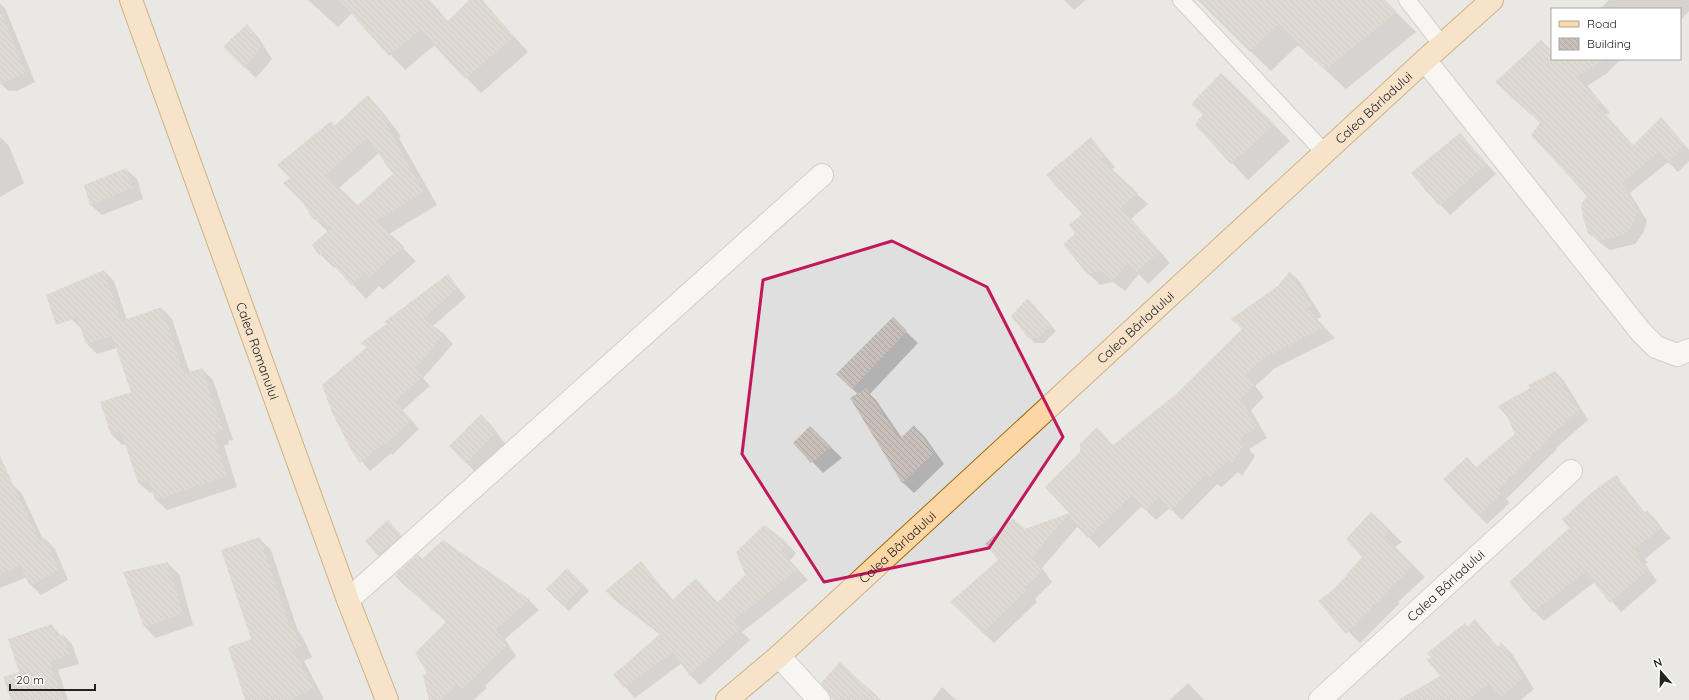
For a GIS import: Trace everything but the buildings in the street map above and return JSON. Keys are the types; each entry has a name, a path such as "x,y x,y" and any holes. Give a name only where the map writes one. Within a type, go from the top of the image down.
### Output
{"main road":[{"name":"Calea Romanului","path":"131,0 348,600 387,700"},
{"name":"Calea Bârladului","path":"727,700 780,656 1424,60 1492,0"}],"street":[{"path":"1424,60 1641,332 1656,347 1677,355 1689,350"},
{"path":"348,600 822,175"},
{"name":"Calea Bârladului","path":"1320,700 1572,471"},
{"path":"780,656 819,700"}],"lane":[{"path":"1181,0 1325,152"},
{"path":"1407,0 1442,45"}],"highlighted area":[{"path":"892,241 987,287 1063,437 989,548 824,582 742,454 763,280"}],"shaded area":[{"path":"0,0 1689,0 1689,700 0,700"}]}
